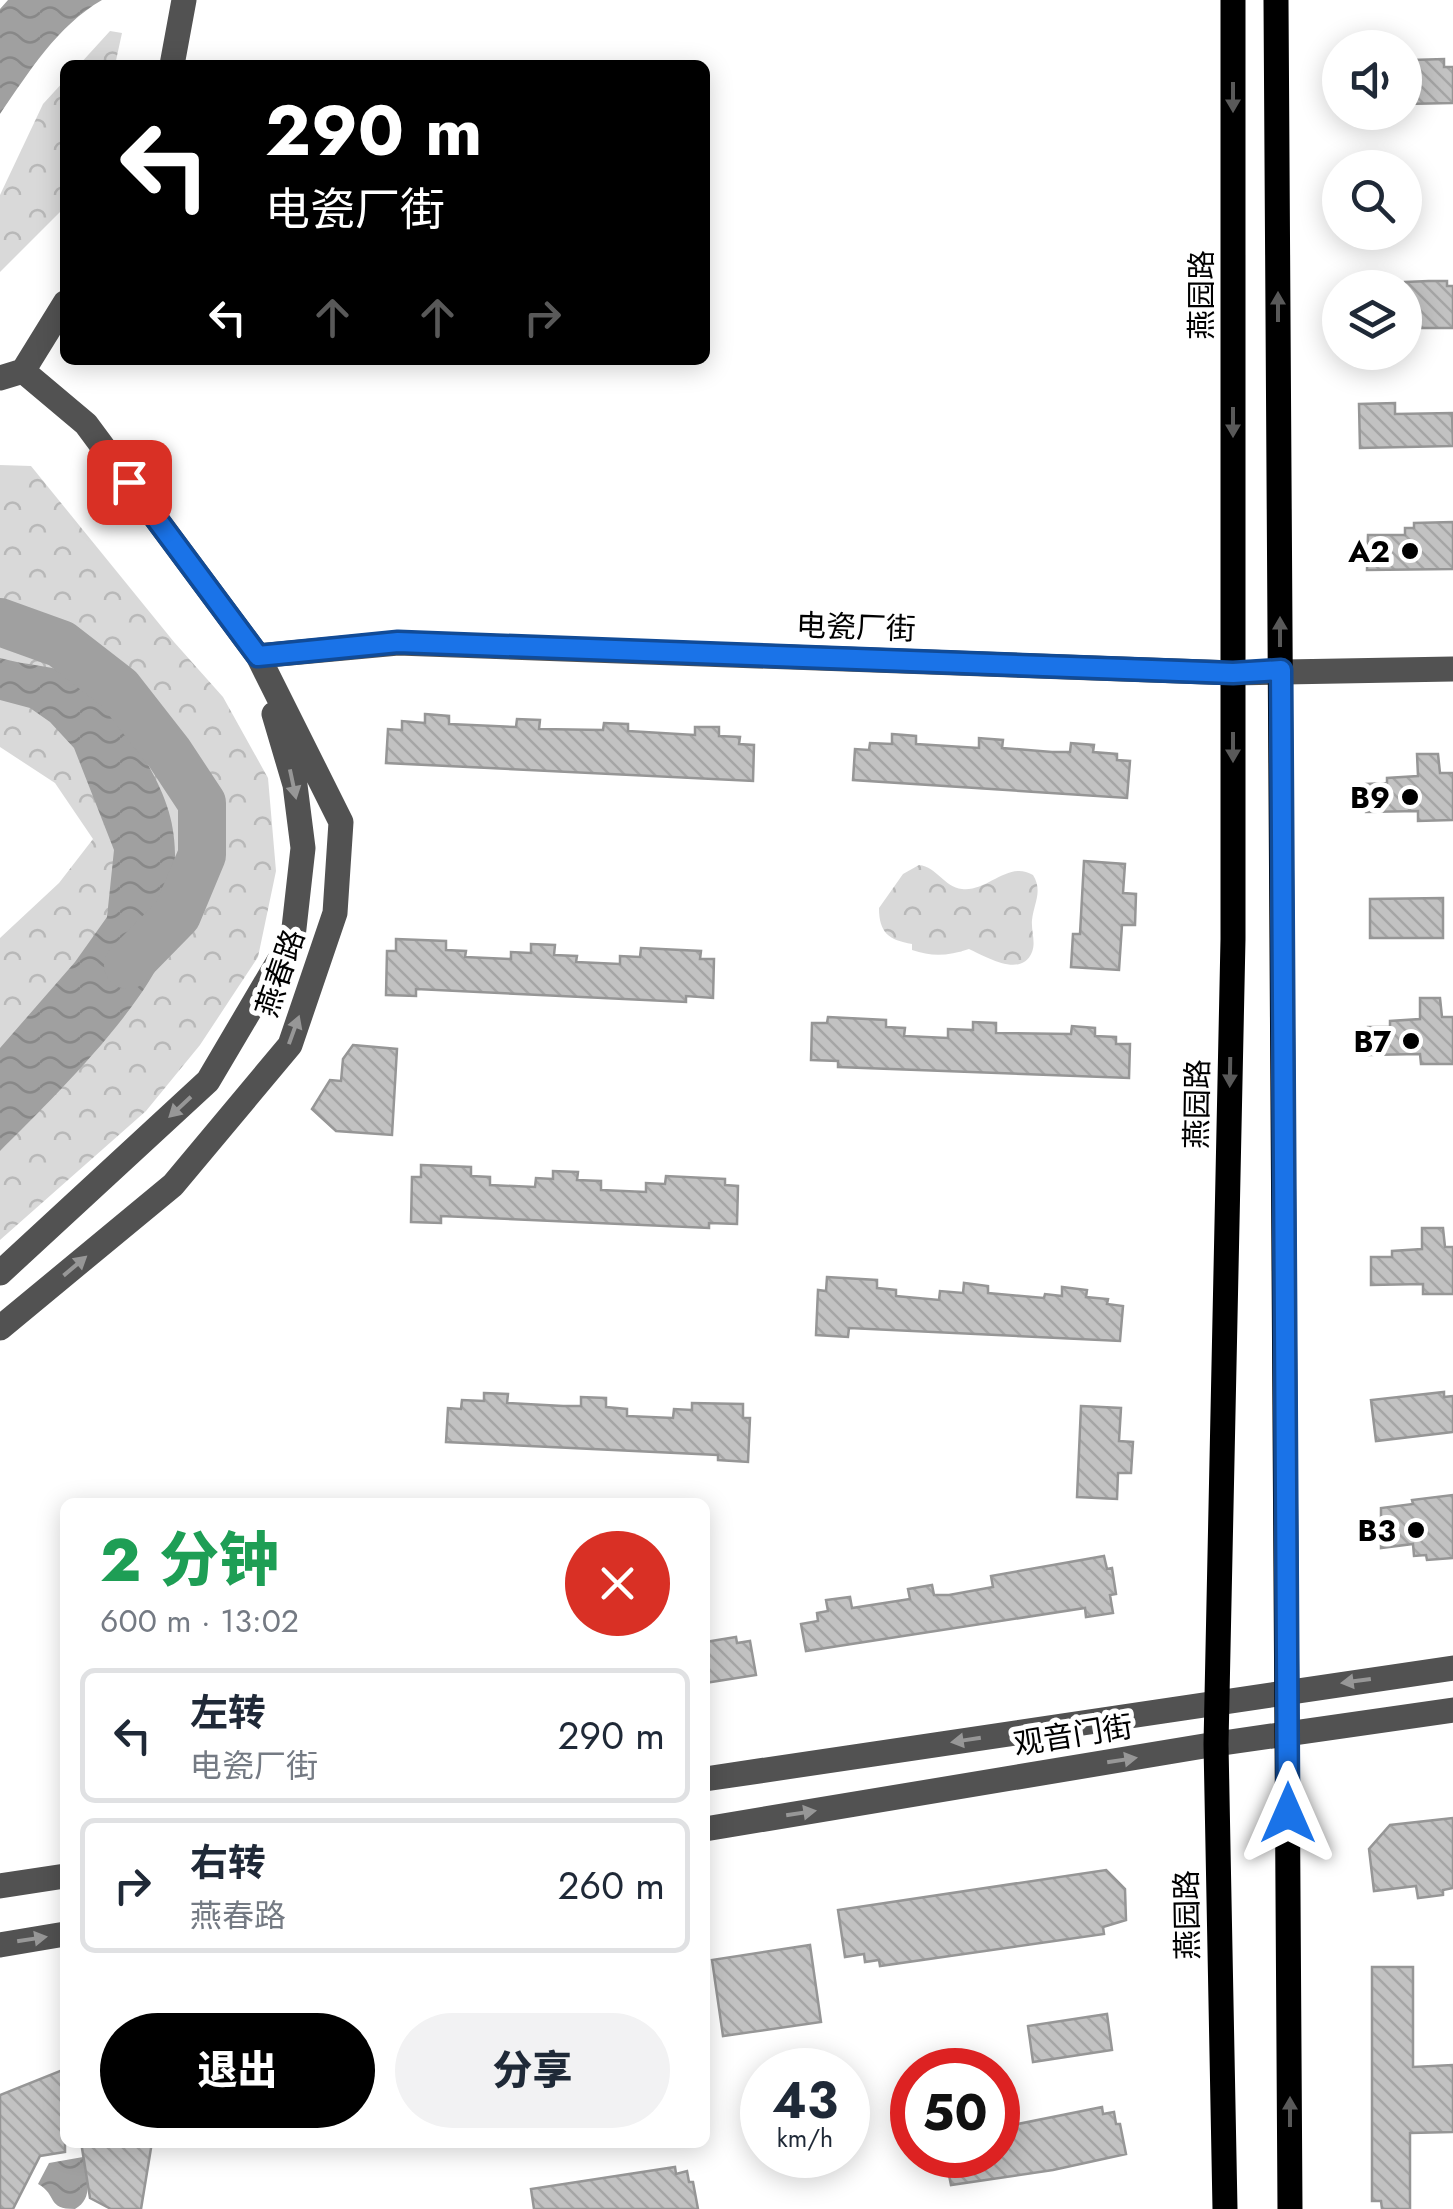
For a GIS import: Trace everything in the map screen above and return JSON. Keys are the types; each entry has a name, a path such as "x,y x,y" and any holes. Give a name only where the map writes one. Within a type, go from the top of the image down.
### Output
{"main road":[{"name":"燕园路","path":"1225,2209 1216,1744 1233,939 1233,0"},
{"path":"1276,0 1290,2209"}],"street":[{"path":"173,60 184,0"},
{"path":"12,374 60,310"},
{"name":"燕春路","path":"0,1328 173,1185 290,1045 335,913 342,822 258,656 86,424 12,374"},
{"name":"电瓷厂街","path":"258,656 398,642 1233,673 1453,669"},
{"name":"燕春路","path":"0,1273 208,1081 293,937 303,848 294,785 258,656"},
{"name":"观音门街","path":"710,1778 1453,1668"},
{"name":"观音门街","path":"710,1827 1216,1744 1453,1710"},
{"path":"0,1886 60,1877"},
{"path":"0,1945 60,1935"}],"green space":[{"path":"110,31 122,33 116,60 84,60"},
{"path":"60,85 60,212 0,272 0,195 43,104"},
{"path":"0,465 31,466 223,697 268,778 276,871 258,957 200,1045 146,1111 0,1240 0,938 59,883 93,839 55,783 0,747"},
{"path":"919,865 962,889 981,886 1015,871 1033,875 1038,892 1032,920 1033,948 1027,960 1011,965 969,949 926,954 887,934 879,908 903,874"}],"water":[{"path":"8,0 102,0 58,36 0,114 0,9"},
{"path":"0,658 71,673 92,683 109,700 161,791 172,823 175,857 171,932 160,963 97,1050 0,1151 0,1048 75,962 107,917 114,850 74,748 50,722 30,708 0,700"},
{"path":"83,2157 88,2186 85,2199 75,2209 60,2207 38,2184 49,2163"}],"building":[{"path":"1444,59 1444,67 1453,67 1453,103 1422,104 1422,60"},
{"path":"1447,281 1447,286 1453,286 1453,328 1422,328 1422,282"},
{"path":"1395,403 1395,414 1452,413 1453,446 1360,448 1359,404"},
{"name":"A2","path":"1453,522 1453,569 1367,570 1368,535 1405,535 1405,528 1414,528 1414,523"},
{"path":"425,714 449,716 449,724 516,727 517,719 540,720 539,729 603,730 604,723 628,724 628,731 695,735 695,727 719,727 719,736 740,737 739,744 754,745 753,781 386,763 388,729 402,730 402,721 425,723"},
{"path":"892,734 916,736 916,744 979,748 979,738 1003,740 1002,748 1052,752 1070,752 1071,743 1094,745 1093,752 1117,754 1117,760 1130,761 1127,798 853,780 855,749 869,750 870,743 892,744"},
{"name":"B9","path":"1417,754 1438,754 1440,773 1453,773 1453,820 1418,821 1418,811 1366,812 1366,784 1418,776"},
{"path":"1084,861 1125,864 1123,893 1136,894 1135,925 1122,925 1119,970 1071,967 1073,934 1080,934"},
{"path":"1443,898 1443,938 1370,938 1370,899"},
{"path":"396,939 446,941 446,950 466,951 465,957 511,959 511,952 531,953 531,944 555,945 554,955 577,956 576,962 620,964 620,956 640,957 641,948 701,951 700,959 714,959 713,998 686,996 686,1002 416,989 416,996 386,995 387,951 396,951"},
{"name":"B7","path":"1420,998 1440,998 1442,1017 1453,1017 1453,1064 1421,1064 1420,1054 1369,1055 1368,1027 1390,1027 1390,1021 1420,1019"},
{"path":"828,1017 886,1020 886,1027 905,1028 904,1036 948,1038 948,1029 973,1030 973,1022 996,1023 996,1033 1071,1034 1072,1026 1095,1028 1095,1036 1116,1037 1116,1044 1130,1044 1129,1078 838,1067 838,1061 811,1060 812,1023 827,1023"},
{"path":"353,1045 397,1049 392,1135 336,1131 312,1109 330,1080 341,1081 343,1059"},
{"path":"421,1165 471,1167 471,1176 490,1177 490,1185 535,1187 536,1178 553,1179 553,1171 578,1172 577,1180 601,1181 601,1190 646,1192 646,1183 665,1184 666,1176 725,1179 725,1185 738,1186 737,1224 709,1223 709,1228 441,1216 441,1223 411,1222 412,1177 421,1177"},
{"path":"1422,1228 1443,1228 1445,1247 1453,1247 1453,1294 1423,1294 1423,1284 1371,1285 1371,1257 1392,1257 1392,1251 1422,1249"},
{"path":"827,1277 877,1280 877,1288 896,1290 896,1296 939,1300 940,1291 963,1293 964,1283 988,1286 988,1293 1044,1298 1045,1294 1062,1296 1062,1287 1087,1290 1086,1297 1108,1299 1107,1304 1123,1306 1120,1341 849,1328 848,1337 816,1335 818,1290 826,1291"},
{"path":"1444,1392 1444,1397 1453,1396 1453,1432 1376,1441 1371,1400"},
{"path":"484,1393 508,1394 507,1403 563,1406 581,1406 581,1397 606,1398 606,1407 627,1409 627,1416 673,1418 674,1409 692,1410 692,1403 743,1404 743,1418 750,1418 748,1462 718,1460 718,1455 446,1442 448,1408 461,1409 462,1400 484,1401"},
{"path":"1081,1406 1121,1408 1119,1441 1133,1442 1131,1473 1118,1473 1117,1499 1077,1497"},
{"name":"B3","path":"1453,1495 1453,1558 1427,1560 1426,1555 1414,1556 1413,1544 1381,1548 1381,1508"},
{"path":"1104,1556 1107,1569 1112,1568 1116,1594 1110,1595 1113,1613 1086,1617 1085,1608 806,1651 801,1624 818,1621 817,1613 828,1611 826,1600 850,1597 852,1608 910,1599 908,1589 932,1585 934,1595 949,1595 993,1587 991,1576"},
{"path":"736,1637 737,1643 750,1641 756,1675 710,1682 710,1641"},
{"path":"1453,1818 1453,1888 1443,1890 1443,1895 1418,1898 1416,1886 1374,1891 1369,1849 1390,1825"},
{"path":"1106,1870 1125,1889 1126,1920 1103,1927 1104,1934 880,1966 879,1960 865,1962 864,1954 845,1957 838,1910"},
{"path":"810,1945 821,2022 723,2036 712,1960"},
{"path":"1372,1967 1413,1967 1413,2067 1453,2065 1453,2132 1410,2133 1410,2209 1382,2209 1381,2201 1372,2201"},
{"path":"1107,2014 1112,2050 1033,2062 1028,2026"},
{"path":"60,2071 60,2148 65,2148 65,2152 40,2156 13,2209 0,2209 0,2095"},
{"path":"1102,2107 1103,2114 1114,2112 1126,2154 1020,2175 1020,2124"},
{"path":"82,2148 151,2148 141,2209 111,2209 90,2198"},
{"path":"675,2167 676,2174 687,2171 698,2209 534,2209 531,2189"},
{"path":"950,2178 999,2178 951,2185"}],"waterway":[{"path":"0,622 61,644 119,689 202,803 202,855 177,915 128,965"}],"place":[{"name":"A2","path":"1410,551"},
{"name":"B9","path":"1410,797"},
{"name":"B7","path":"1411,1041"},
{"name":"B3","path":"1416,1530"}],"route":[{"path":"129,482 258,656 398,642 1233,673 1281,670 1288,1813"}]}
